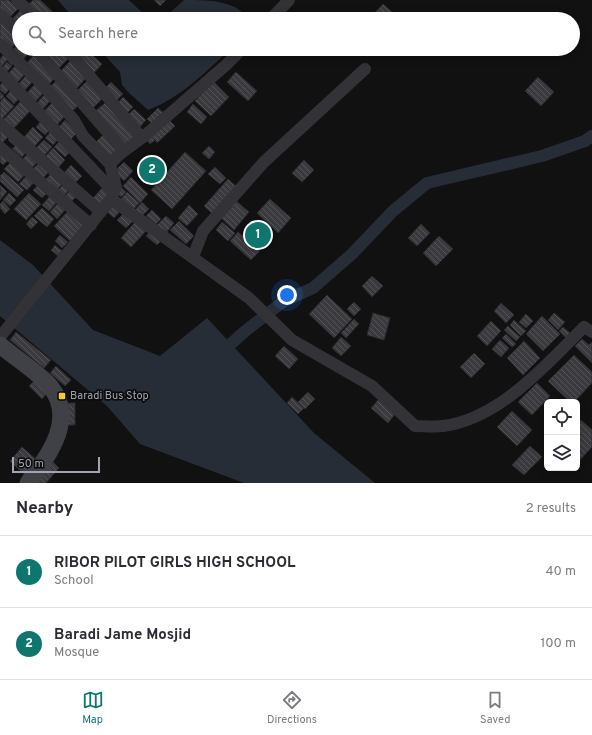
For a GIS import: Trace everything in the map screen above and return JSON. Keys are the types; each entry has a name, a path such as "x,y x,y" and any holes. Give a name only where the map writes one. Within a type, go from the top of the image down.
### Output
{"main road":[{"path":"0,345 50,386 59,402 61,416 60,428 54,445 28,483"}],"street":[{"path":"16,0 29,12"},
{"path":"278,12 289,0"},
{"path":"0,14 12,25"},
{"path":"0,44 12,55"},
{"path":"0,337 55,267 101,212 116,187 110,164 83,136 74,120 43,85 13,56"},
{"path":"41,56 124,151"},
{"path":"73,56 142,138"},
{"path":"110,164 124,151 142,138 235,56"},
{"path":"193,257 203,231 264,162 365,68"},
{"path":"0,72 112,195 249,298 292,340 372,386 415,426 443,426 480,415 527,383 584,327 592,332"},
{"path":"0,123 101,212"},
{"path":"0,147 90,225"}],"shaded area":[{"path":"58,0 129,0 142,12 68,12"},
{"path":"184,0 202,0 220,2 237,8 242,12 171,12"},
{"path":"105,56 222,56 192,84 171,99 148,110 122,85 120,72"},
{"path":"0,240 33,265 93,330 160,356 207,318 314,433 375,483 244,483 140,444 107,406 0,316"}],"building":[{"path":"0,0 9,0 18,9 15,12 12,12 12,15 8,19 0,11"},
{"path":"33,0 40,0 53,12 33,12 27,6"},
{"path":"154,0 166,0 160,6"},
{"path":"383,4 392,12 376,12"},
{"path":"0,16 12,28 12,48 10,50 0,41"},
{"path":"6,52 16,61 12,65 7,60 0,68 0,59"},
{"path":"15,56 26,56 21,62"},
{"path":"33,56 35,56 57,76 47,86 25,65"},
{"path":"45,56 71,56 58,69"},
{"path":"79,56 93,56 102,64 93,74 77,58"},
{"path":"70,61 87,77 76,89 59,73"},
{"path":"7,62 12,66 5,74 0,70"},
{"path":"16,65 25,74 15,85 6,76"},
{"path":"236,72 257,91 248,101 227,82"},
{"path":"28,73 35,79 23,92 17,86"},
{"path":"538,77 554,92 541,106 525,91"},
{"path":"58,79 81,103 70,113 48,89"},
{"path":"5,80 12,86 5,94 0,90 0,85"},
{"path":"87,81 104,97 93,108 76,92"},
{"path":"213,81 229,97 211,116 195,101"},
{"path":"37,82 45,91 33,104 24,96"},
{"path":"111,82 123,94 116,101 104,89"},
{"path":"13,88 21,96 14,104 6,96"},
{"path":"0,92 4,96 0,100"},
{"path":"46,93 52,99 40,112 34,106"},
{"path":"4,97 14,106 0,121 0,102"},
{"path":"123,97 133,107 126,114 116,105"},
{"path":"22,100 32,109 12,130 2,121"},
{"path":"53,102 66,115 55,127 41,114"},
{"path":"105,103 137,138 124,149 93,113"},
{"path":"193,104 207,117 201,124 187,112"},
{"path":"158,108 165,114 154,125 147,119"},
{"path":"134,109 146,120 138,129 126,117"},
{"path":"167,118 175,126 157,143 155,140 150,144 145,138"},
{"path":"42,120 51,128 45,135 36,127"},
{"path":"65,120 78,132 69,141 57,129"},
{"path":"0,127 11,134 0,145"},
{"path":"33,127 43,137 33,148 23,138"},
{"path":"52,130 60,137 53,145 45,138"},
{"path":"105,133 120,149 108,161 93,145"},
{"path":"13,135 29,149 22,157 12,149 15,146 8,140"},
{"path":"62,139 73,149 65,157 54,147"},
{"path":"44,140 52,147 42,158 34,150"},
{"path":"209,146 215,152 209,159 202,153"},
{"path":"0,148 10,158 3,165 0,162"},
{"path":"53,148 65,160 56,170 44,158"},
{"path":"31,150 40,159 30,170 21,161"},
{"path":"185,152 206,171 172,209 151,190"},
{"path":"13,160 27,172 18,182 4,169"},
{"path":"304,160 314,170 302,182 292,173"},
{"path":"41,161 51,170 41,180 31,171"},
{"path":"124,162 133,171 124,181 114,172"},
{"path":"71,165 82,176 73,185 62,175"},
{"path":"215,167 226,178 220,184 208,174"},
{"path":"4,172 24,190 17,197 0,181 0,176"},
{"path":"52,172 64,182 55,192 44,182"},
{"path":"29,173 36,180 27,190 19,184"},
{"path":"131,177 148,194 140,203 123,186"},
{"path":"228,179 239,189 215,216 204,206"},
{"path":"65,183 71,188 62,198 56,192"},
{"path":"0,185 7,192 0,200"},
{"path":"38,185 47,193 42,198 33,190"},
{"path":"104,186 112,193 101,205 93,198"},
{"path":"120,186 126,192 121,197 115,192"},
{"path":"72,189 78,195 69,204 63,198"},
{"path":"127,192 139,203 133,210 121,199"},
{"path":"9,193 16,200 10,206 3,200"},
{"path":"29,193 41,204 26,220 14,209"},
{"path":"50,196 57,202 49,211 42,205"},
{"path":"270,199 291,218 278,233 257,213"},
{"path":"235,200 249,212 234,230 220,217"},
{"path":"3,201 10,209 5,214 0,208 0,204"},
{"path":"59,202 66,209 57,219 50,212"},
{"path":"142,202 149,209 142,216 135,210"},
{"path":"113,203 121,210 114,218 106,211"},
{"path":"189,205 198,214 187,226 178,218"},
{"path":"42,208 54,219 47,227 34,216"},
{"path":"70,209 87,225 71,242 54,226"},
{"path":"152,210 161,219 156,224 146,216"},
{"path":"125,212 134,220 126,228 117,220"},
{"path":"166,216 174,223 166,233 157,225"},
{"path":"32,217 38,222 31,229 26,224"},
{"path":"136,221 147,230 131,247 121,238"},
{"path":"179,221 194,236 186,244 170,230"},
{"path":"222,222 235,233 228,241 216,230"},
{"path":"421,224 430,233 417,246 408,238"},
{"path":"152,229 163,239 157,245 146,236"},
{"path":"238,232 260,251 251,260 230,241"},
{"path":"60,235 68,242 62,248 55,241"},
{"path":"439,236 453,249 436,266 423,253"},
{"path":"55,245 62,251 58,256 51,250"},
{"path":"372,276 383,286 372,297 362,286"},
{"path":"327,295 352,319 334,338 309,314"},
{"path":"354,302 361,309 354,316 347,309"},
{"path":"501,303 514,315 506,323 494,311"},
{"path":"373,313 390,318 384,340 367,335"},
{"path":"554,313 565,322 558,330 548,320"},
{"path":"526,314 533,321 526,328 519,322"},
{"path":"542,316 560,334 543,351 526,334"},
{"path":"354,319 359,324 346,338 341,333"},
{"path":"514,320 526,331 521,336 510,325"},
{"path":"491,321 501,331 487,346 477,336"},
{"path":"508,326 520,337 516,341 504,330"},
{"path":"563,327 570,333 566,338 559,331"},
{"path":"16,332 51,360 44,368 10,340"},
{"path":"506,334 516,344 512,347 502,338"},
{"path":"341,337 351,346 341,356 332,348"},
{"path":"582,339 589,345 592,342 592,363 575,346"},
{"path":"500,340 509,348 501,357 492,349"},
{"path":"524,341 540,358 523,375 507,358"},
{"path":"284,346 298,359 289,369 275,356"},
{"path":"474,353 485,364 471,378 460,367"},
{"path":"574,355 592,372 592,383 577,399 567,399 548,381"},
{"path":"56,366 71,380 65,386 50,373"},
{"path":"35,380 48,392 42,399 29,386"},
{"path":"537,383 550,396 547,399 544,399 544,402 532,415 518,402"},
{"path":"308,392 315,399 305,409 298,402"},
{"path":"292,397 304,408 298,414 287,403"},
{"path":"379,399 395,414 388,423 371,408"},
{"path":"68,403 75,403 75,425 68,425"},
{"path":"512,411 532,430 517,446 497,427"},
{"path":"581,420 592,430 592,447 580,460 580,435"},
{"path":"530,446 542,457 524,475 512,465"},
{"path":"22,447 38,461 25,475 10,461"},
{"path":"53,462 59,468 46,483 35,483"}],"waterway":[{"path":"219,355 244,332 284,301 313,288 352,254 393,211 427,183 542,156 585,141 592,136"}],"place":[{"name":"Baradi Jame Mosjid","path":"152,170"},
{"name":"RIBOR PILOT GIRLS HIGH SCHOOL","path":"258,235"},
{"name":"Baradi Bus Stop","path":"62,396"}]}
